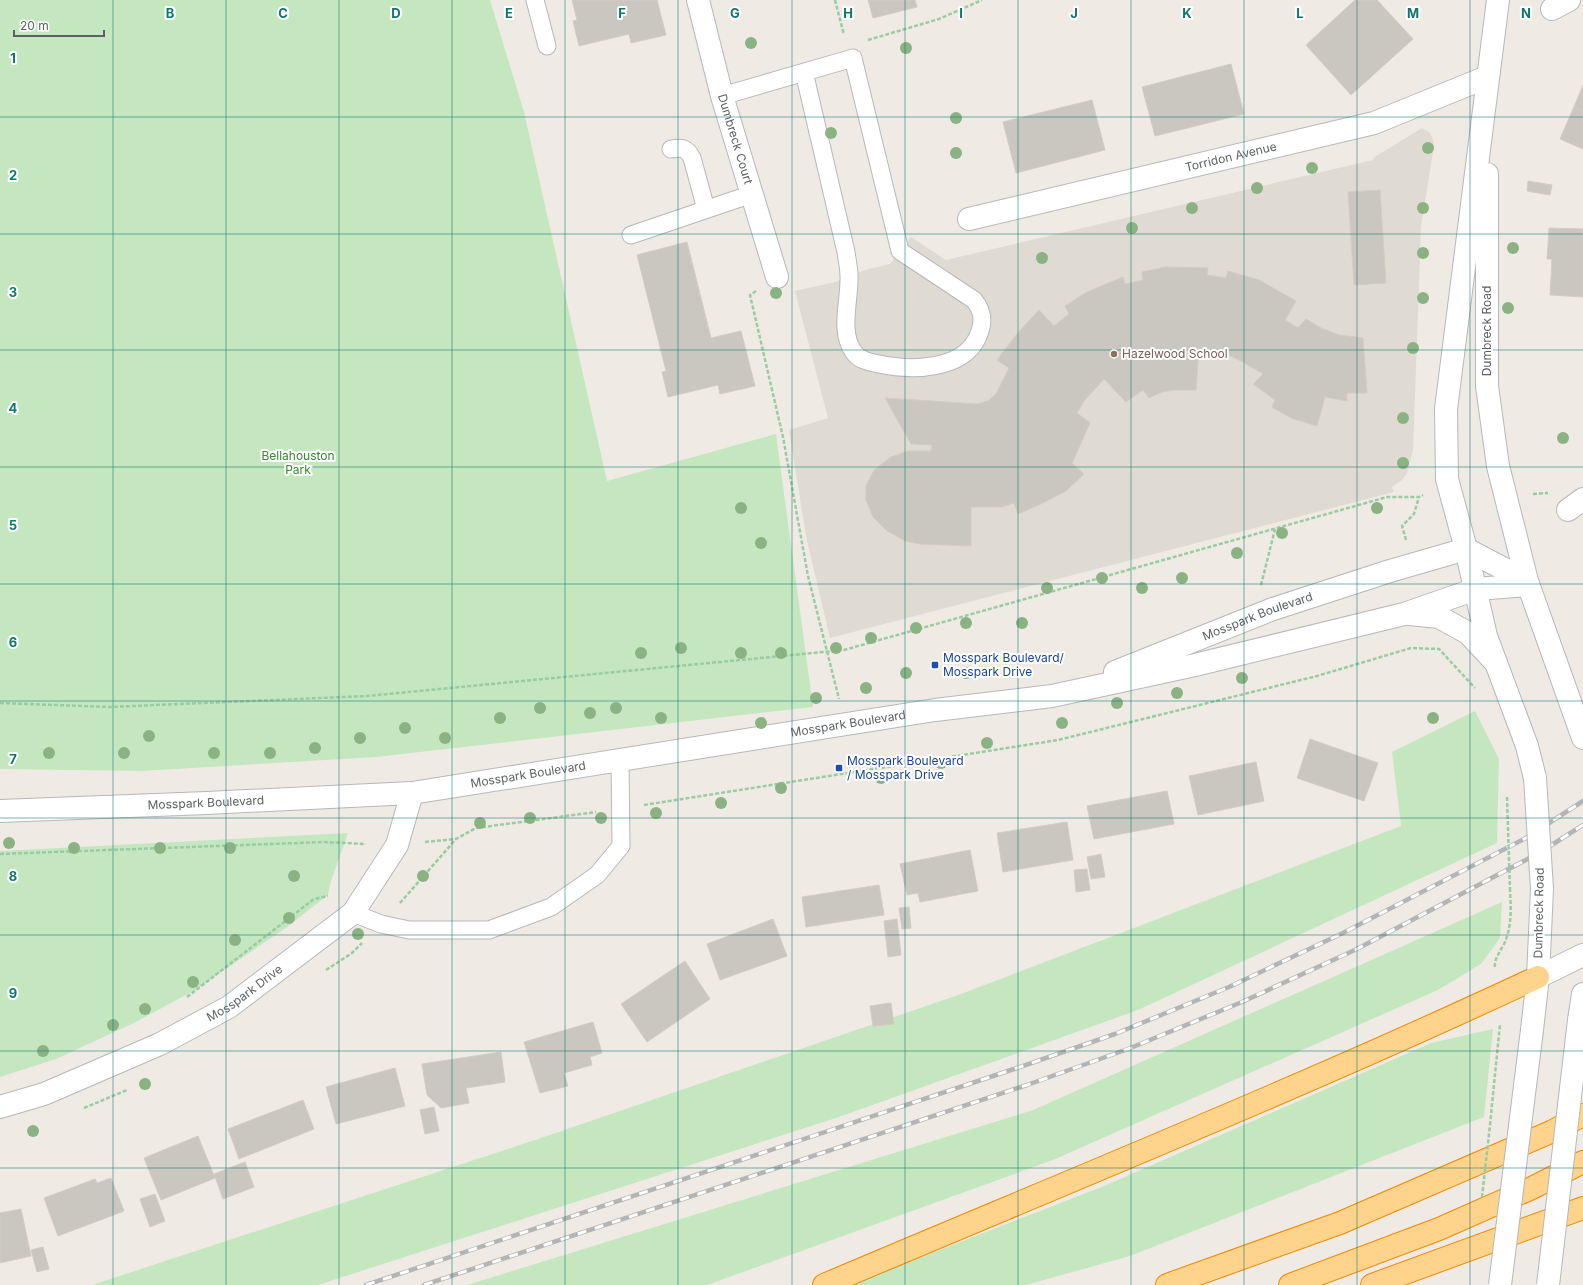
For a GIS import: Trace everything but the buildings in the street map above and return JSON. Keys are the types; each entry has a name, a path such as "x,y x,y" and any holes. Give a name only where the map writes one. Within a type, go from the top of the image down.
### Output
{"highway":[{"path":"824,1285 1271,1096 1393,1043 1538,977"},
{"path":"1167,1285 1340,1222 1553,1131 1583,1115"},
{"path":"1290,1285 1439,1229 1532,1188 1583,1162"},
{"path":"1372,1285 1583,1208"}],"street":[{"name":"Dumbreck Court","path":"698,0 722,96 777,277"},
{"name":"Dumbreck Road","path":"1498,0 1487,77 1446,409 1447,479 1476,589 1486,636 1527,746 1535,778 1542,889 1538,977 1500,1285"},
{"name":"Dumbreck Road","path":"1487,77 1487,386 1498,466 1528,583 1582,735"},
{"name":"Torridon Avenue","path":"969,219 1374,123 1487,77"},
{"path":"1466,549 1528,583"},
{"name":"Mosspark Boulevard","path":"1052,696 1253,617 1390,572 1466,549"},
{"name":"Mosspark Boulevard","path":"0,811 207,803 412,792 620,761 935,710 1052,696 1203,663 1404,614 1476,589 1528,583"},
{"path":"1404,614 1439,617 1468,633 1496,663"},
{"name":"Mosspark Drive","path":"0,1107 44,1094 160,1044 229,1006 353,913 397,845 412,792"},
{"path":"1538,977 1583,955"},
{"path":"1548,1285 1583,994"}],"lane":[{"path":"535,0 547,46"},
{"path":"722,96 804,72 850,52 900,251 974,300 981,310 982,323 979,336 970,348 949,362 922,368 894,368 863,360 853,352 846,332 849,276 846,252 804,72"},
{"path":"671,148 680,147 688,151 692,158 706,210"},
{"path":"631,235 752,194"},
{"path":"353,913 381,924 409,930 489,930 551,907 597,875 621,846 620,761"}],"path":[{"path":"835,0 850,52 939,19 982,0"},
{"path":"777,277 750,295 783,436 808,576 845,725"},
{"path":"0,703 110,707 367,696 828,652 852,648 1387,497 1419,497 1414,514 1402,526"},
{"path":"1253,617 1275,529"},
{"path":"320,974 352,953 381,924 456,839 476,828 620,809 1058,740 1317,676 1412,648 1439,648 1476,688"},
{"path":"1494,962 1510,928 1507,793"},
{"path":"0,854 325,842 397,845 456,839"},
{"path":"186,998 314,899 368,889"},
{"path":"1490,1125 1501,1019"},
{"path":"79,1110 128,1090"}],"shaded area":[{"name":"Hazelwood School","path":"1422,128 1429,132 1434,145 1421,227 1413,451 1407,473 1402,480 1392,487 1394,492 830,638 806,536 789,430 828,418 795,291 835,282 865,270 890,264 911,237 946,260 1373,160 1373,158"}],"green space":[{"name":"Bellahouston Park","path":"0,0 490,0 524,112 607,481 776,434 813,707 376,757 141,771 0,769"},
{"path":"1475,711 1499,759 1497,843 1138,1010 836,1118 318,1285 92,1285 538,1139 961,994 1401,826 1392,752"},
{"path":"348,833 331,881 328,895 287,927 195,990 134,1023 56,1059 0,1077 0,851"},
{"path":"1502,902 1500,938 1481,964 1438,990 1053,1160 707,1285 467,1285 1033,1110"},
{"path":"1493,1029 1484,1117 1130,1256 1026,1285 850,1285 1104,1186 1431,1043"}],"railway":[{"path":"366,1285 1115,1034 1229,987 1343,933 1526,838 1583,801"},
{"path":"424,1285 1027,1085 1128,1049 1242,1002 1357,949 1539,853 1583,825"}],"place":[{"name":"Hazelwood School","path":"1114,354"},
{"name":"Mosspark Boulevard/ Mosspark Drive","path":"935,665"},
{"name":"Mosspark Boulevard / Mosspark Drive","path":"839,768"}]}
